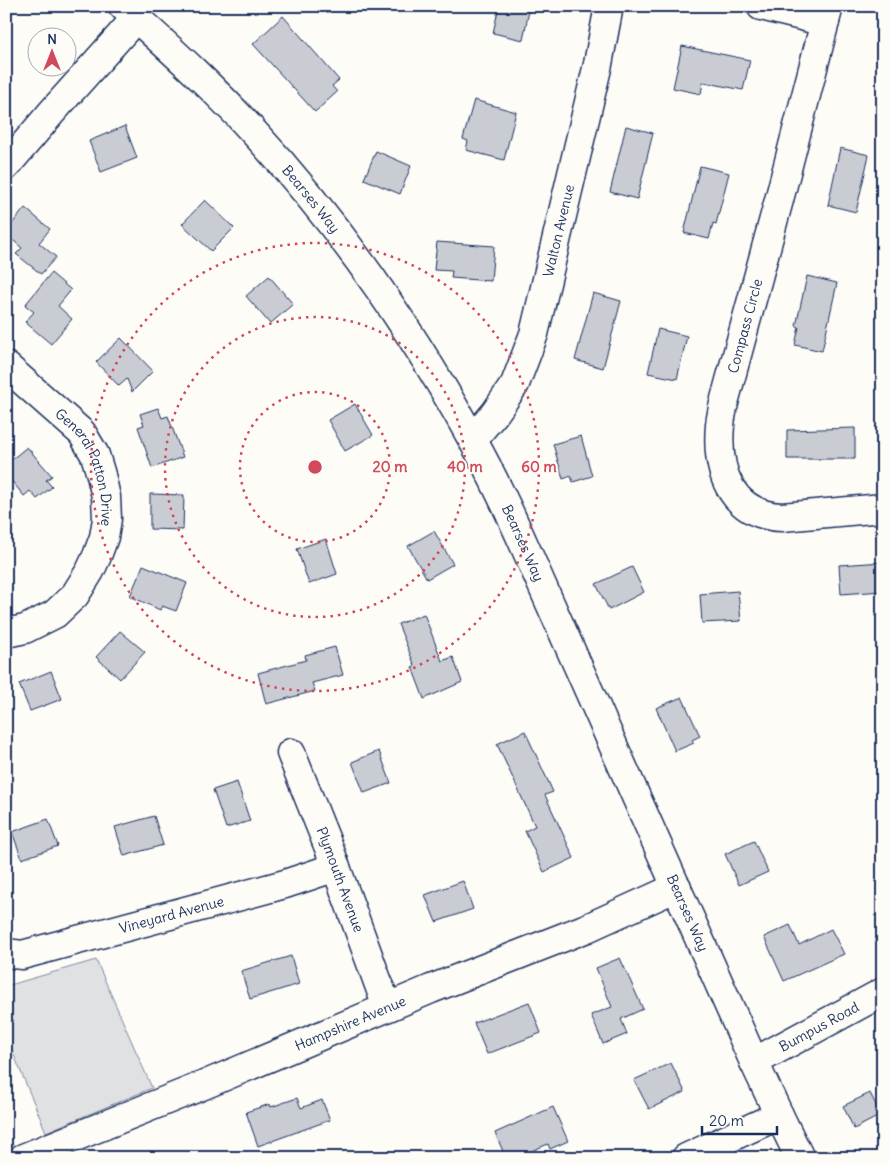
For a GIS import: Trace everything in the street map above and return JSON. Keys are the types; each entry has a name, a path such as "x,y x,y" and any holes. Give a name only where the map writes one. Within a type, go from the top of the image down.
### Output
{"street":[{"name":"Walton Avenue","path":"472,440 495,413 515,384 534,334 598,64 609,6"},
{"path":"761,6 827,14"},
{"name":"Bearses Way","path":"129,12 193,69 251,129 330,221 380,290 413,340 472,440 526,547 754,1062 800,1158"},
{"path":"6,166 52,112 129,12"},
{"name":"Compass Circle","path":"827,14 725,399 720,424 720,454 723,470 736,498 746,507 757,513 782,517 883,508"},
{"name":"General Patton Drive","path":"6,366 82,433 95,455 101,475 106,497 107,519 104,538 97,556 75,595 55,614 26,629 6,633"},
{"name":"Plymouth Avenue","path":"291,753 336,867 387,1007"},
{"name":"Vineyard Avenue","path":"6,954 22,955 285,884 336,867"},
{"name":"Hampshire Avenue","path":"23,1158 204,1085 431,989 587,928 677,887"},
{"name":"Bumpus Road","path":"754,1062 883,992"},
{"path":"686,1158 778,1115"}],"shaded area":[{"path":"96,960 152,1088 46,1132 6,1036 6,986"}],"building":[{"path":"499,6 530,6 523,40 493,33"},
{"path":"283,16 339,80 332,86 337,92 315,112 253,44"},
{"path":"682,46 750,60 743,90 703,82 701,94 673,88"},
{"path":"474,100 516,112 504,160 466,150 468,141 463,139"},
{"path":"125,126 137,158 101,172 89,141"},
{"path":"626,126 653,133 637,199 610,192"},
{"path":"840,148 869,155 856,212 828,205"},
{"path":"376,151 411,166 400,194 364,179"},
{"path":"700,166 729,173 716,224 713,223 709,239 684,233"},
{"path":"205,200 234,228 211,251 182,224"},
{"path":"25,208 50,229 39,243 56,257 41,274 16,254 22,248 6,234 6,231"},
{"path":"437,242 494,246 491,281 451,278 452,271 434,270"},
{"path":"51,273 71,290 58,306 72,319 51,344 25,322 34,312 25,305"},
{"path":"269,276 293,304 270,324 246,296"},
{"path":"807,276 837,283 822,351 795,345 799,327 796,326"},
{"path":"593,293 621,301 603,368 575,360"},
{"path":"658,329 687,336 677,379 648,373"},
{"path":"121,338 153,371 132,392 127,379 119,386 96,362"},
{"path":"355,404 373,435 345,451 328,420"},
{"path":"158,408 162,418 168,416 183,457 152,468 138,427 144,425 140,414"},
{"path":"855,428 855,459 787,459 787,430"},
{"path":"581,436 592,476 573,482 571,476 563,479 553,444"},
{"path":"27,447 52,476 46,480 52,487 37,499 30,491 24,496 6,474 6,464"},
{"path":"150,494 184,495 183,530 150,529"},
{"path":"434,531 453,564 427,579 408,546"},
{"path":"326,539 337,574 309,584 297,549"},
{"path":"883,562 883,591 841,594 839,565"},
{"path":"143,565 187,583 176,611 162,606 160,610 130,596"},
{"path":"632,567 644,592 609,610 596,584"},
{"path":"738,591 741,621 702,623 700,594"},
{"path":"424,614 442,661 453,657 462,682 424,699 412,667 415,666 398,624"},
{"path":"120,631 145,652 120,679 96,657"},
{"path":"335,647 343,675 312,683 315,691 266,704 258,673 306,660 305,655"},
{"path":"51,671 62,699 30,711 19,684"},
{"path":"682,697 700,736 692,740 694,743 675,751 656,708"},
{"path":"525,731 553,792 545,795 574,858 544,872 525,831 535,826 497,744"},
{"path":"379,751 391,783 364,793 352,762"},
{"path":"237,782 250,821 226,828 213,790"},
{"path":"154,816 163,845 124,856 115,827"},
{"path":"48,819 58,846 22,859 12,832"},
{"path":"754,841 768,872 739,885 725,854"},
{"path":"463,881 473,909 436,922 425,895"},
{"path":"790,925 799,945 831,929 844,954 784,981 764,937"},
{"path":"291,956 299,984 250,999 241,971"},
{"path":"620,958 643,1009 621,1019 627,1034 603,1044 591,1015 612,1007 596,968"},
{"path":"529,1002 541,1033 487,1054 474,1023"},
{"path":"671,1063 685,1092 649,1109 634,1080"},
{"path":"870,1093 881,1115 854,1129 843,1106"},
{"path":"297,1098 301,1108 322,1100 330,1120 258,1146 246,1112 270,1104 271,1107"},
{"path":"553,1107 568,1141 550,1149 548,1144 515,1158 506,1158 495,1133"}]}
